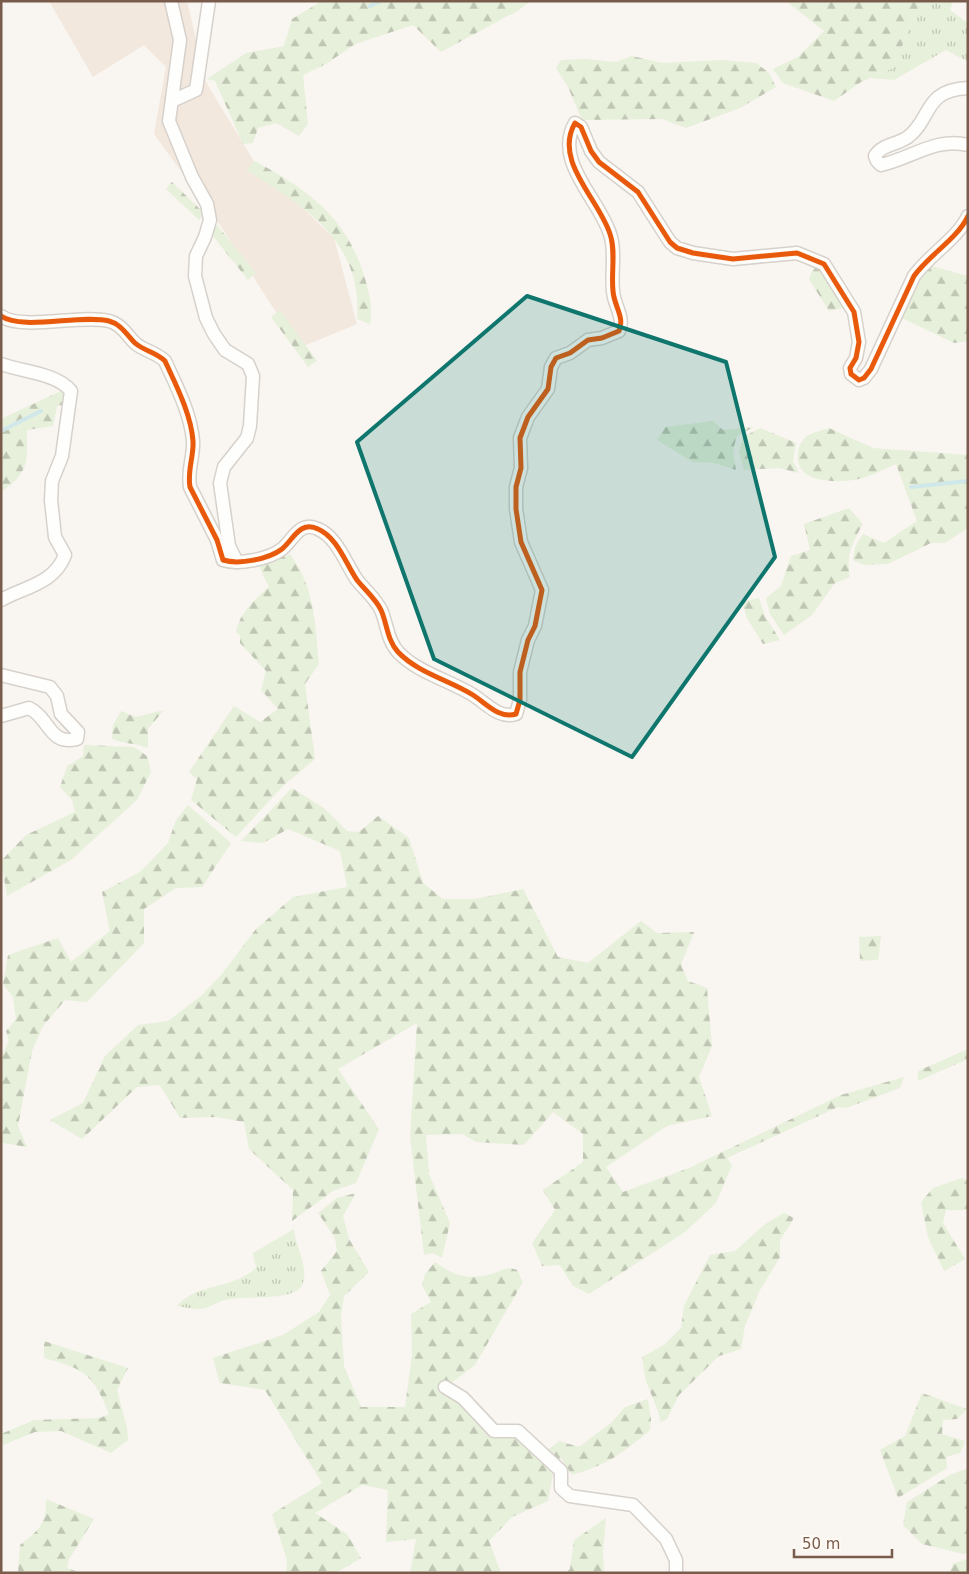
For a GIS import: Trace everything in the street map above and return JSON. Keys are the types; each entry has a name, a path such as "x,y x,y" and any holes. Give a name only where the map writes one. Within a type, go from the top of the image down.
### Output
{"street":[{"path":"171,1 180,40 169,121 192,177 206,204 210,220 205,237 196,256 194,276 206,318 226,350 248,364 253,376 250,426 247,438 224,467 220,483 229,546 237,562"},
{"path":"172,101 196,90 209,1"},
{"path":"968,88 959,88 939,96 928,108 914,132 899,143 879,149 875,156 877,162 881,165 942,143 956,142 968,145"},
{"path":"1,316 13,322 56,320 109,321 120,326 137,344 158,354 165,361 190,421 194,442 189,478 190,487 217,540 223,560 237,562 275,553 283,549 298,530 309,526 319,529 337,547 356,579 381,610 386,629 396,650 407,660 470,694 502,715 516,714 520,700 520,672 528,640 535,626 542,590 521,542 516,509 516,487 521,468 520,438 528,417 548,390 551,367 556,358 570,353 588,340 602,338 619,331 622,319 613,291 612,236 602,214 576,172 569,147 568,137 575,123 581,127 591,151 600,162 638,192 670,242 677,248 693,253 733,259 797,253 824,264 854,312 859,342 856,358 850,368 851,374 859,380 864,378 871,368 914,276 924,262 961,229 968,216"},
{"path":"1,364 51,378 66,384 71,391 62,456 52,481 55,537 65,555 62,562 49,577 34,587 1,600"},
{"path":"1,675 50,687 57,696 60,714 78,732 77,739 69,741 59,739 51,733 35,711 29,708 1,716"},
{"path":"445,1387 463,1398 494,1431 518,1431 561,1471 561,1488 570,1496 633,1506 666,1539 676,1560 676,1573"}],"highlighted area":[{"path":"527,296 726,362 775,557 632,757 434,659 357,442"}],"shaded area":[{"path":"49,1 187,1 206,82 255,163 334,238 357,324 299,348 220,225 154,134 166,67 144,45 93,77"}],"green space":[{"path":"322,1 530,1 519,10 441,52 413,25 355,44 326,64 303,75 308,124 299,136 276,123 258,128 253,143 243,144 215,81 207,79 246,53 284,46 292,19"},
{"path":"786,1 921,1 893,68 861,82 834,101 783,83 773,69 798,57 824,31"},
{"path":"921,1 953,1 950,10 968,23 968,62 946,50 894,80 870,78 893,68"},
{"path":"632,56 662,63 722,60 756,63 769,73 776,87 740,108 686,128 662,119 582,120 568,87 556,68 561,60 585,59 616,62"},
{"path":"255,161 307,194 335,220 356,254 364,275 371,305 370,324 357,319 356,292 350,268 340,247 326,229 308,212 246,170"},
{"path":"172,182 205,214 199,220 166,189"},
{"path":"217,225 256,273 248,280 209,231"},
{"path":"815,264 825,271 847,307 829,311 809,279"},
{"path":"931,266 968,276 968,341 954,343 902,318 915,287"},
{"path":"280,310 317,361 308,367 271,317"},
{"path":"65,389 65,404 57,406 53,426 27,430 25,466 17,478 1,492 1,419"},
{"path":"713,421 723,430 754,427 737,436 733,450 736,470 714,463 693,462 657,440 665,427"},
{"path":"760,428 796,443 793,461 799,473 779,468 744,470 739,452 743,437"},
{"path":"829,428 873,448 968,455 968,528 945,543 931,543 888,564 864,565 853,560 855,547 863,534 884,543 917,521 896,464 870,476 849,481 820,480 803,472 798,462 800,445 812,433"},
{"path":"849,508 863,524 849,556 850,577 835,583 812,615 784,635 770,614 766,598 781,586 791,556 810,550 804,524"},
{"path":"290,554 305,580 315,620 319,664 305,684 315,759 283,786 236,837 191,800 197,779 189,772 234,706 260,722 278,709 261,690 266,671 240,643 240,635 236,632 244,612 269,587 259,566"},
{"path":"759,598 765,616 780,640 763,644 747,618 742,602"},
{"path":"164,710 148,729 148,748 112,739 113,725 121,711 136,717"},
{"path":"84,745 134,747 147,756 151,772 137,800 71,860 7,896 1,861 26,835 75,812 72,800 60,787 67,766 83,756"},
{"path":"292,788 324,808 347,831 359,832 378,816 409,838 423,883 443,899 475,899 523,889 558,957 588,963 641,921 657,933 694,932 681,965 688,981 707,988 712,1046 699,1077 712,1116 667,1126 606,1167 623,1192 689,1168 841,1095 904,1077 900,1088 846,1108 838,1107 727,1158 732,1165 716,1203 685,1232 589,1294 573,1286 560,1265 542,1266 532,1243 555,1210 543,1190 583,1162 583,1134 553,1112 524,1145 476,1142 462,1134 426,1135 429,1174 450,1223 442,1258 433,1253 424,1255 410,1136 417,1023 338,1069 379,1129 356,1183 333,1191 292,1221 293,1190 249,1149 244,1122 216,1117 180,1118 160,1085 137,1087 82,1139 50,1120 83,1103 105,1056 138,1025 168,1021 201,996 221,975 256,929 293,897 347,887 340,851 288,829 263,843 241,841"},
{"path":"188,805 231,843 202,887 176,888 144,909 144,943 87,1002 65,1000 43,1026 32,1051 18,1126 27,1147 1,1142 1,1057 9,1041 6,1031 16,1019 13,997 3,984 8,955 58,938 71,962 110,931 102,892 140,872 168,843 176,820"},
{"path":"881,936 878,960 860,961 859,937"},
{"path":"968,1049 968,1059 918,1081 918,1071"},
{"path":"962,1178 968,1181 968,1210 946,1210 943,1223 965,1259 944,1271 928,1237 921,1202 933,1188"},
{"path":"356,1193 343,1216 349,1239 369,1272 344,1296 341,1316 344,1366 361,1407 405,1407 412,1355 411,1314 431,1302 422,1285 425,1274 435,1262 461,1276 468,1277 483,1276 504,1269 513,1269 517,1270 523,1282 475,1365 450,1384 491,1435 518,1435 553,1474 548,1501 512,1517 489,1541 501,1573 410,1573 416,1539 386,1542 388,1490 362,1485 315,1513 347,1534 361,1558 336,1573 286,1573 287,1560 272,1514 322,1483 265,1390 220,1383 213,1358 283,1335 319,1312 330,1295 321,1271 337,1251 335,1238 318,1213 337,1198"},
{"path":"784,1213 794,1218 780,1240 780,1257 760,1290 745,1326 741,1349 719,1356 679,1395 667,1419 660,1422 659,1414 646,1381 642,1357 664,1345 681,1328 684,1306 710,1255 735,1251 765,1224"},
{"path":"294,1229 304,1272 302,1285 297,1290 279,1296 225,1300 200,1309 177,1306 194,1293 237,1280 247,1275 256,1268 253,1253"},
{"path":"44,1341 128,1368 117,1390 127,1428 128,1440 111,1453 61,1431 35,1432 1,1446 1,1434 34,1420 100,1418 109,1414 98,1390 86,1375 69,1366 44,1358"},
{"path":"922,1393 967,1409 957,1419 943,1420 942,1434 965,1441 960,1453 946,1457 947,1468 898,1498 880,1450 905,1436"},
{"path":"648,1399 651,1419 650,1430 623,1452 605,1462 572,1475 561,1458 553,1460 547,1451 559,1441 579,1447 612,1422 625,1407"},
{"path":"968,1468 968,1553 963,1554 922,1544 903,1525 907,1502 950,1475"},
{"path":"46,1499 94,1519 69,1559 67,1568 81,1573 18,1573 20,1545 37,1530 43,1521"},
{"path":"606,1518 603,1551 604,1573 566,1573 570,1569 574,1540"},
{"path":"968,1559 968,1573 949,1573 954,1563"}],"waterway":[{"path":"370,6 380,1"},
{"path":"1,431 41,411"},
{"path":"911,487 968,481"}],"cycle path":[{"path":"1,316 23,322 83,319 113,322 135,343 165,361 182,400 192,431 193,447 189,475 190,487 217,540 223,560 237,562 270,556 282,549 302,529 306,527 318,529 336,544 357,580 379,606 394,647 398,652 424,671 473,695 499,713 510,715 516,714 520,700 520,672 528,640 535,626 542,590 521,542 516,509 516,487 521,468 520,438 528,417 548,389 551,367 556,358 570,353 588,340 602,338 619,331 621,326 613,291 613,248 610,234 580,180 570,151 570,137 575,123 581,127 591,151 599,162 638,192 670,242 677,248 693,253 733,259 797,253 824,264 854,312 859,342 856,358 850,368 851,374 859,380 864,378 871,369 914,276 957,232 968,216"}]}
